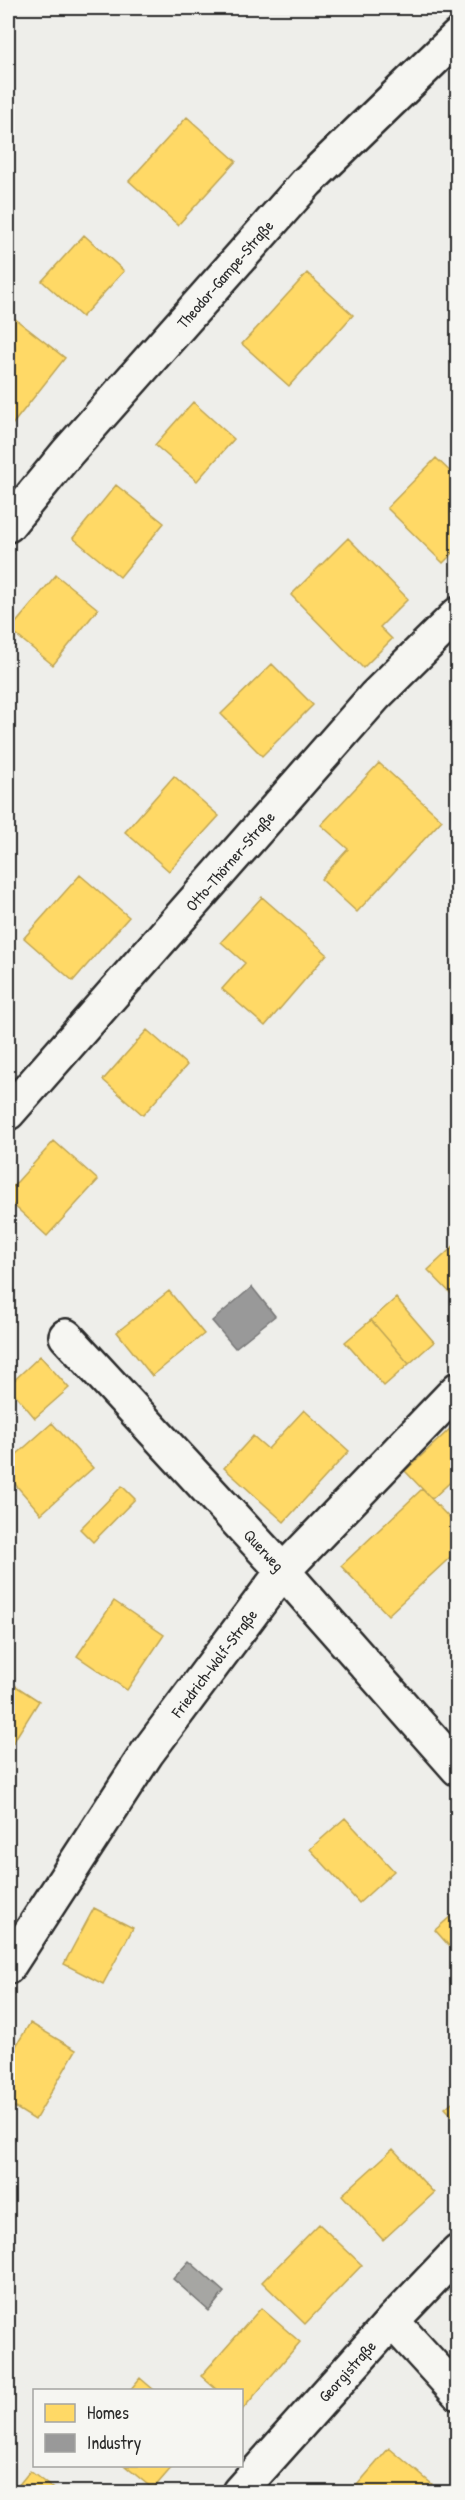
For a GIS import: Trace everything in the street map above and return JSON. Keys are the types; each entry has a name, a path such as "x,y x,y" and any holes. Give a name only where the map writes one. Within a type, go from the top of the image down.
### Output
{"street":[{"name":"Theodor-Gampe-Straße","path":"8,525 74,444 307,182 458,36"},
{"name":"Otto-Thörner-Straße","path":"8,1113 375,696 458,614"},
{"name":"Querweg","path":"66,1336 283,1571 458,1769"},
{"name":"Friedrich-Wolf-Straße","path":"8,1967 147,1753 283,1571 458,1389"},
{"name":"Georgistraße","path":"239,2493 392,2321 458,2252"},
{"path":"392,2321 458,2393"}],"shaded area":[{"path":"189,2261 224,2292 209,2311 173,2279"}],"building: Homes":[{"path":"187,117 236,161 178,225 129,181"},
{"path":"84,235 124,271 82,317 42,281"},
{"path":"307,273 353,315 289,386 242,344"},
{"path":"14,318 65,358 8,430 8,326"},
{"path":"193,402 234,439 197,481 155,445"},
{"path":"436,458 458,479 458,548 443,563 387,508"},
{"path":"116,485 164,523 120,577 73,538"},
{"path":"348,538 408,599 380,627 392,639 363,668 291,595"},
{"path":"56,575 98,609 53,665 10,630"},
{"path":"272,664 313,705 262,756 221,714"},
{"path":"379,763 442,820 357,912 321,879 348,849 321,825"},
{"path":"174,776 219,816 169,871 125,832"},
{"path":"80,875 129,917 73,981 24,938"},
{"path":"262,897 327,954 265,1026 222,989 245,963 221,942"},
{"path":"147,1030 187,1065 143,1115 103,1080"},
{"path":"54,1141 98,1180 47,1236 8,1200 8,1192"},
{"path":"458,1242 458,1301 428,1270"},
{"path":"169,1291 204,1334 152,1376 117,1332"},
{"path":"396,1298 434,1342 409,1364 371,1320"},
{"path":"371,1320 409,1364 384,1386 345,1342"},
{"path":"40,1356 69,1388 35,1418 8,1386"},
{"path":"304,1410 349,1451 284,1522 224,1468 253,1436 268,1449"},
{"path":"52,1423 93,1468 41,1514 8,1476 8,1462"},
{"path":"452,1427 458,1432 458,1475 432,1499 405,1471"},
{"path":"122,1486 135,1499 93,1542 80,1529"},
{"path":"422,1489 458,1527 458,1550 388,1615 341,1566"},
{"path":"114,1601 164,1635 127,1690 77,1656"},
{"path":"8,1681 39,1701 12,1744 8,1742"},
{"path":"345,1818 394,1871 359,1903 310,1849"},
{"path":"94,1908 133,1928 103,1984 64,1964"},
{"path":"458,1910 458,1956 435,1930"},
{"path":"30,2023 76,2050 35,2120 8,2103 8,2059"},
{"path":"458,2097 458,2122 445,2108"},
{"path":"393,2149 434,2193 383,2240 342,2195"},
{"path":"319,2224 362,2265 305,2324 262,2282"},
{"path":"261,2308 300,2342 243,2409 243,2389 216,2389 201,2376"},
{"path":"140,2378 153,2389 131,2389"},
{"path":"389,2448 432,2484 425,2492 351,2492"},
{"path":"126,2467 172,2467 153,2489"},
{"path":"30,2471 57,2492 13,2492"}],"building: Industry":[{"path":"252,1287 275,1316 235,1348 212,1321"}]}
